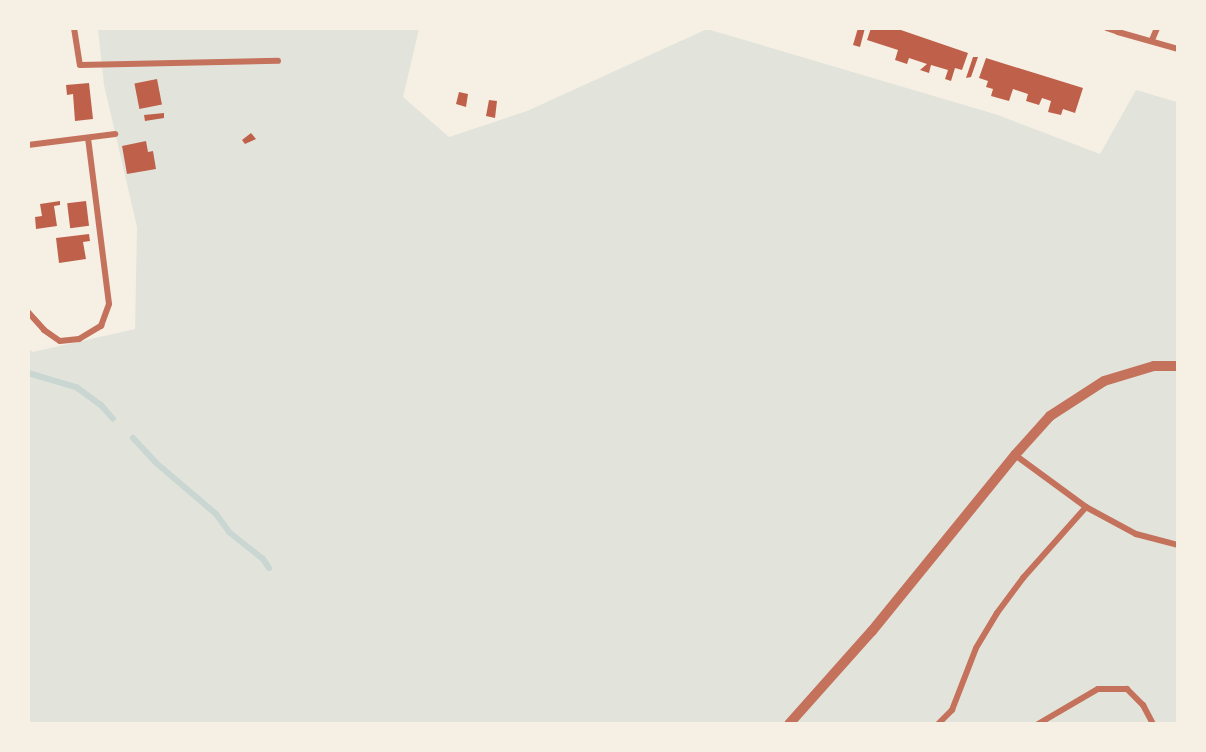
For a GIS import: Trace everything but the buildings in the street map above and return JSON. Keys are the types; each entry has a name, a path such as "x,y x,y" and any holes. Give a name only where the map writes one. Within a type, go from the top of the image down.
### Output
{"street":[{"path":"74,28 80,65 278,60"},
{"path":"1152,40 1158,28"},
{"path":"1118,32 1178,49"},
{"path":"28,145 115,134"},
{"path":"28,312 44,330 60,341 79,339 101,326 109,304 88,138"},
{"path":"789,723 872,631 1015,455 1050,416 1104,381 1154,366 1178,366"},
{"path":"1015,455 1086,507 1136,534 1178,545"},
{"path":"938,723 952,710 976,648 997,613 1023,578 1086,507"},
{"path":"1038,723 1098,688 1127,688 1143,705 1152,723"}],"lane":[{"path":"1106,28 1118,32"}],"shaded area":[{"path":"98,29 419,29 403,97 449,137 527,111 707,29 998,115 1100,154 1136,90 1177,102 1177,723 29,723 28,348 33,352 135,329 137,227 104,85"}],"waterway":[{"path":"28,373 76,387 101,405 113,419"},
{"path":"133,438 155,462 216,514 229,532 263,559 269,568"}]}
